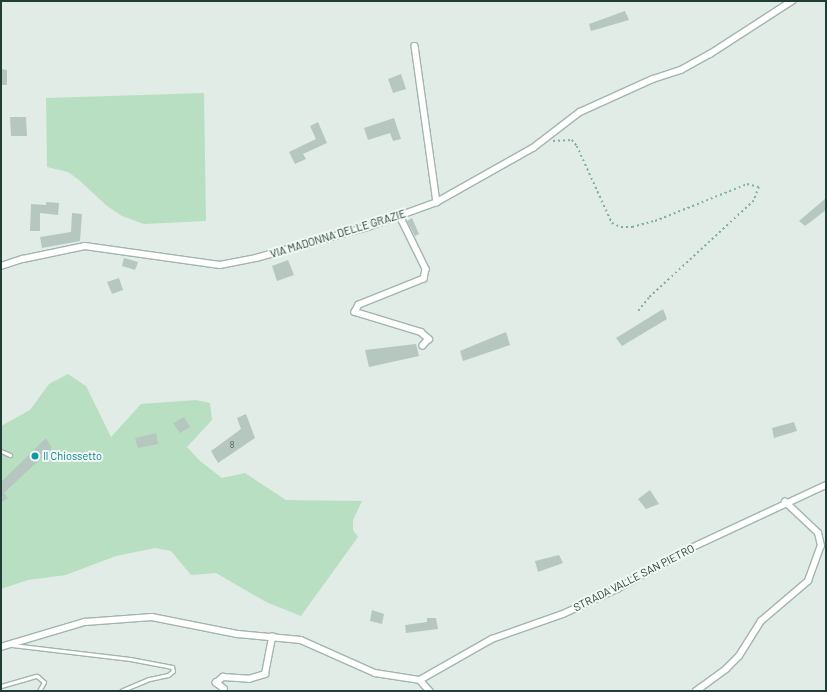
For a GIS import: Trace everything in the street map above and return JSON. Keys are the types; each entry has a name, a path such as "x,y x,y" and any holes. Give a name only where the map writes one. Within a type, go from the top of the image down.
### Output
{"street":[{"name":"VIA MADONNA DELLE GRAZIE","path":"1,266 23,258 85,246 220,265 256,258 400,216 437,202 533,148 580,112 704,57 792,1"},
{"path":"415,46 437,202"},
{"path":"400,216 426,274 419,282 358,305 355,312 421,332 429,339 423,346"},
{"name":"STRADA VALLE SAN PIETRO","path":"420,680 492,639 577,608 785,502 826,485"},
{"path":"696,691 726,669 739,656 762,621 808,581 821,546 818,533 785,502"},
{"path":"1,647 85,622 152,617 238,634 301,640 375,672 420,680 430,691"},
{"path":"224,688 217,686 216,683 223,677 249,679 265,674 272,637"}],"lane":[{"path":"1,451 10,455"},
{"path":"8,645 130,658 172,667 172,671 168,675 150,679 121,691"},
{"path":"1,686 37,676 44,682 39,691"}],"path":[{"path":"544,140 550,142 572,140 587,164 612,223 621,227 632,227 655,221 747,184 759,187 754,201 655,293 637,313"}],"green space":[{"path":"204,93 206,221 144,224 122,216 107,206 68,172 47,167 46,98"},
{"path":"68,374 86,386 111,437 141,404 196,400 210,403 212,420 187,447 200,461 222,478 245,473 286,500 362,501 353,520 353,530 358,537 301,616 266,602 216,573 191,575 171,551 155,548 116,556 66,575 28,580 1,589 1,426 30,410 49,384"}],"building":[{"path":"625,11 629,20 591,31 589,24"},
{"path":"1,69 7,70 7,85 1,85"},
{"path":"401,74 406,89 393,93 388,79"},
{"path":"10,117 26,117 27,136 11,136"},
{"path":"394,118 401,139 393,141 390,133 368,140 364,128"},
{"path":"318,122 327,143 303,154 306,159 295,164 289,152 316,139 310,126"},
{"path":"826,198 826,210 805,226 799,221"},
{"path":"46,202 59,203 58,215 40,213 40,231 30,231 31,204 46,205"},
{"path":"72,213 82,214 80,241 42,248 40,237 71,232"},
{"path":"412,218 419,234 415,236 407,221"},
{"path":"124,258 138,262 135,270 122,266"},
{"path":"288,260 294,275 277,281 272,266"},
{"path":"119,278 123,290 112,294 107,282"},
{"path":"663,309 667,319 622,346 616,338"},
{"path":"506,332 510,345 463,361 460,351"},
{"path":"416,344 419,356 369,367 365,350"},
{"path":"246,414 255,438 218,463 211,451 241,429 237,418"},
{"path":"184,417 190,427 180,433 173,423"},
{"path":"794,422 797,431 774,438 772,428"},
{"path":"156,433 158,444 138,448 135,438"},
{"name":"Il Chiossetto","path":"46,438 52,448 4,493 8,498 1,503 1,482"},
{"path":"650,490 659,504 646,509 638,499"},
{"path":"559,555 563,563 538,572 535,561"},
{"path":"372,610 384,614 382,624 370,621"},
{"path":"427,618 436,618 438,629 406,633 405,625 427,622"}],"place":[{"name":"Il Chiossetto","path":"35,456"}]}
